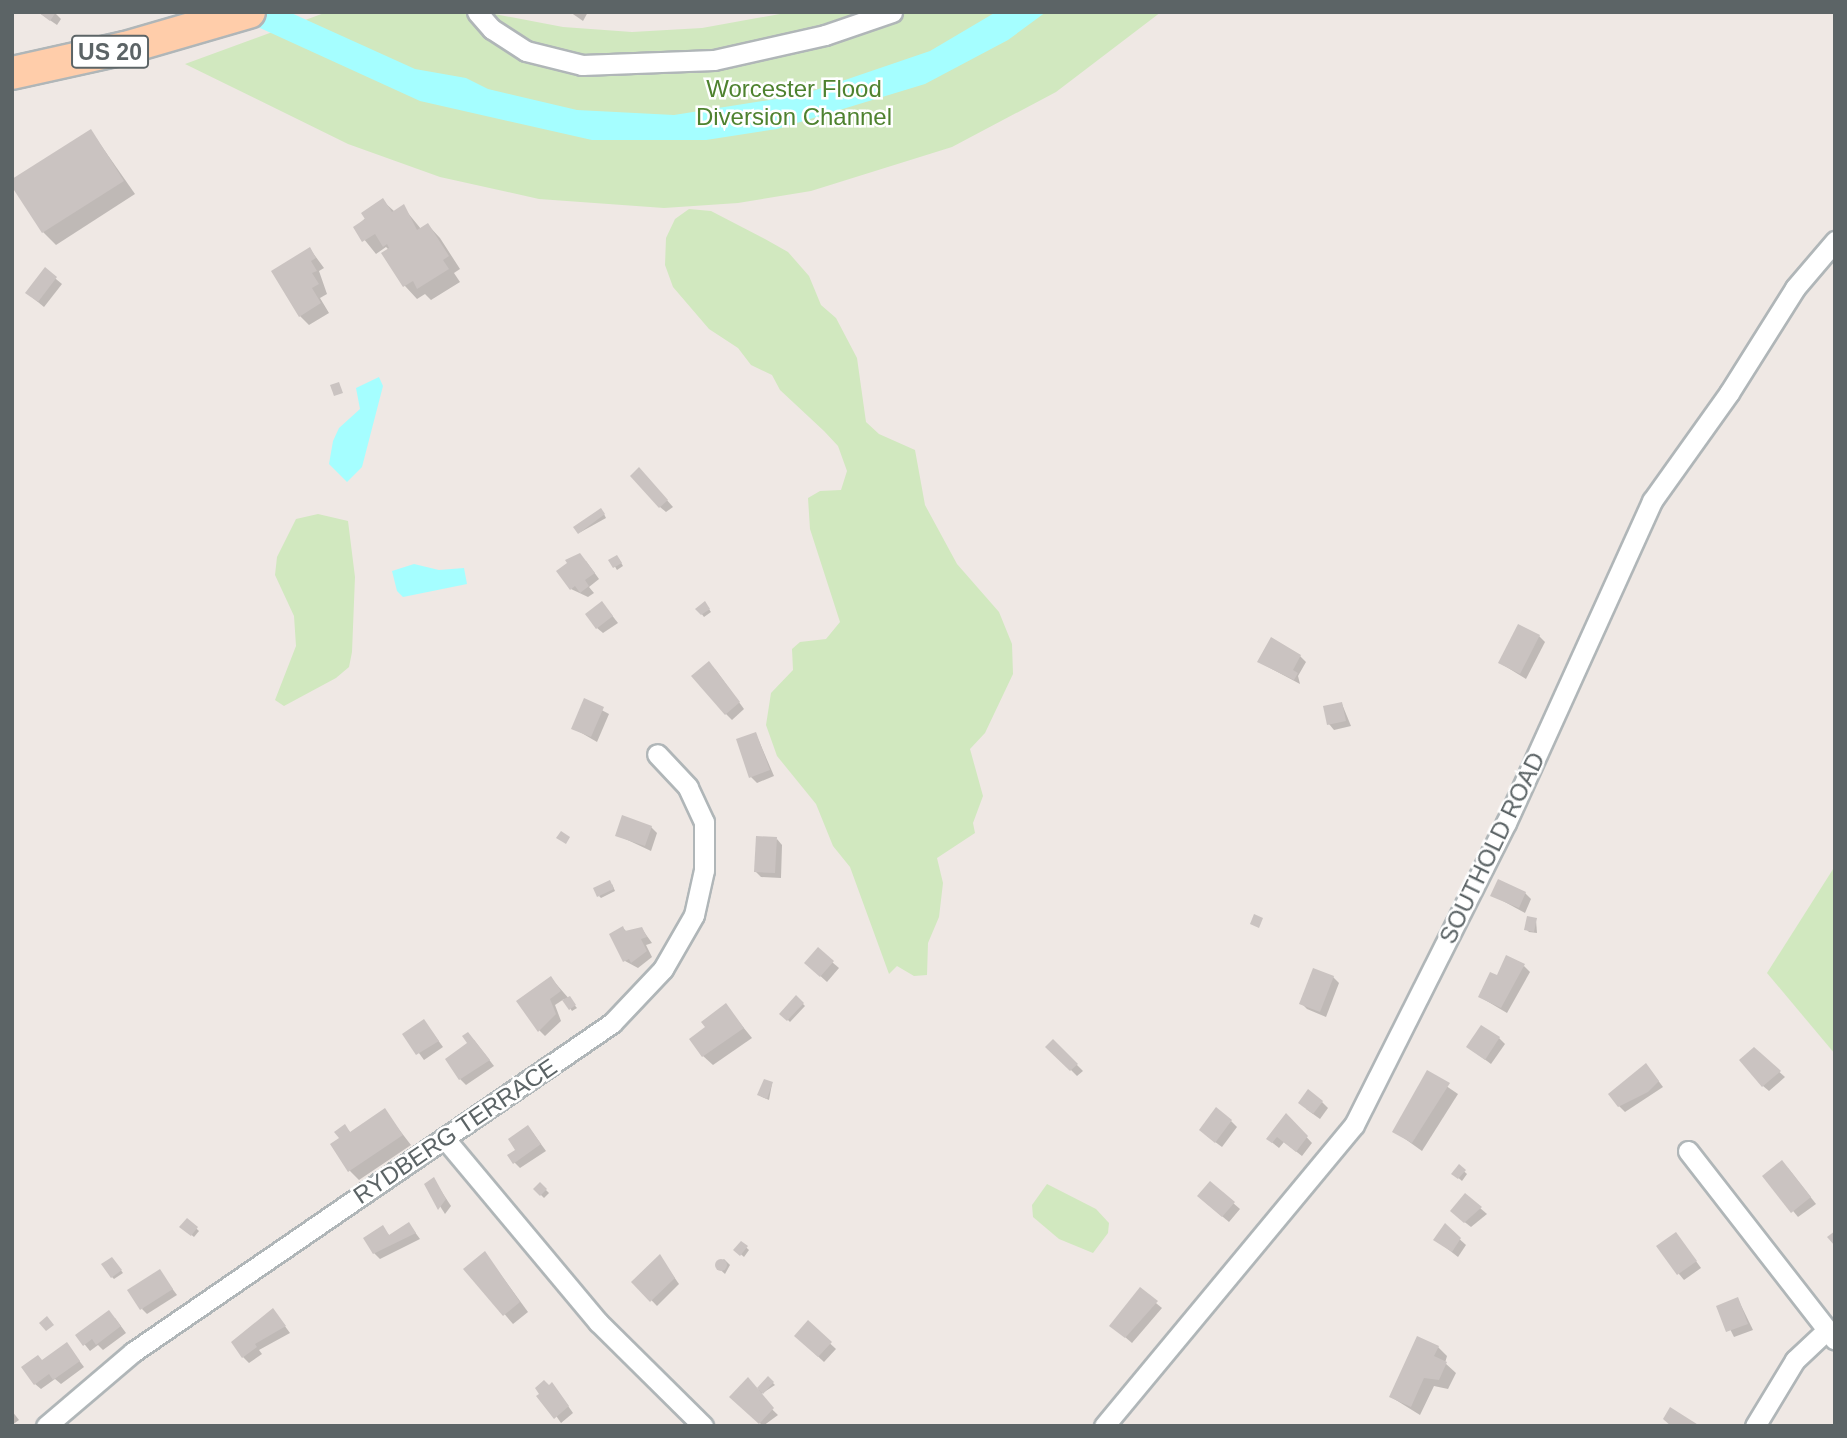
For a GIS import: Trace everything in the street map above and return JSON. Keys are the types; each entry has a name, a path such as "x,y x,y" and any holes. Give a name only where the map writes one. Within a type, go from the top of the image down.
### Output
{"main road":[{"name":"US 20","path":"12,73 206,26 249,12"}],"street":[{"path":"477,12 492,29 526,51 582,65 714,60 825,34 892,12"},
{"name":"SOUTHOLD ROAD","path":"1104,1426 1354,1125 1516,802 1652,501 1729,393 1795,288 1835,241"},
{"name":"RYDBERG TERRACE","path":"46,1426 133,1352 612,1023 663,969 694,915 704,870 704,822 688,788 657,754"},
{"path":"445,1139 598,1322 704,1426"},
{"path":"1688,1151 1831,1335 1795,1360 1755,1426"}],"green space":[{"name":"Worcester Flood Diversion Channel","path":"327,12 484,12 563,27 632,32 702,28 791,12 1161,12 1056,92 952,147 811,191 738,203 664,208 539,199 440,177 348,144 185,64"},
{"path":"689,209 711,211 765,239 788,252 809,276 821,305 836,318 857,358 866,422 879,434 915,450 925,505 957,564 999,612 1012,644 1013,674 985,733 970,749 983,796 973,823 975,833 937,858 943,883 939,917 928,943 927,975 914,976 897,966 889,974 850,867 833,846 816,804 777,756 766,725 771,693 793,670 792,649 800,642 826,639 840,622 810,529 808,498 820,491 841,490 847,471 838,446 780,390 772,375 751,365 738,348 709,329 673,287 665,265 666,238 675,219"},
{"path":"318,514 348,521 355,577 352,652 349,667 336,678 284,706 275,700 296,646 294,616 275,575 277,557 296,519"},
{"path":"1835,866 1835,1054 1767,973"},
{"path":"1047,1184 1096,1209 1109,1223 1108,1233 1093,1253 1059,1239 1033,1217 1032,1205"}],"water":[{"path":"225,12 289,12 415,69 466,78 488,89 577,110 674,115 801,95 930,51 996,12 1046,12 1008,40 925,84 777,129 706,140 592,140 420,101"},
{"path":"379,377 383,386 362,467 347,482 329,464 333,441 339,428 360,409 356,388"},
{"path":"414,564 439,570 464,568 467,584 403,597 397,591 392,571"}],"building":[{"path":"38,12 56,12 50,21"},
{"path":"91,129 124,181 42,233 12,187 12,179"},
{"path":"383,198 392,212 404,204 417,230 428,223 449,256 443,260 449,269 417,289 413,281 403,287 381,253 389,248 387,244 383,247 375,234 362,242 353,227 365,219 361,213"},
{"path":"310,247 316,258 311,261 317,271 312,273 319,284 312,288 321,303 299,317 271,271"},
{"path":"45,267 57,277 38,302 25,293"},
{"path":"339,382 343,393 334,396 330,385"},
{"path":"639,467 668,500 659,508 630,476"},
{"path":"601,508 605,514 578,534 573,527"},
{"path":"580,553 595,573 585,580 589,586 580,593 575,586 570,590 556,571 567,563 565,560"},
{"path":"617,555 622,563 613,568 608,560"},
{"path":"602,601 613,616 596,629 585,614"},
{"path":"705,601 710,609 701,615 695,609"},
{"path":"1518,624 1540,635 1520,674 1498,663"},
{"path":"1271,637 1301,655 1293,670 1298,673 1294,680 1257,662"},
{"path":"709,661 740,702 725,715 691,676"},
{"path":"584,698 604,707 591,737 571,729"},
{"path":"1342,702 1346,721 1327,725 1323,706"},
{"path":"756,732 770,770 749,778 736,739"},
{"path":"622,815 652,826 645,846 615,836"},
{"path":"561,831 570,837 566,844 556,838"},
{"path":"756,836 777,837 775,873 754,872"},
{"path":"1498,879 1526,892 1519,908 1490,896"},
{"path":"610,880 614,889 597,897 593,888"},
{"path":"1254,914 1263,918 1259,928 1250,924"},
{"path":"1527,916 1537,918 1534,932 1524,930"},
{"path":"623,926 625,931 642,927 647,937 641,939 647,951 631,963 629,959 623,962 609,934"},
{"path":"818,947 834,961 820,977 804,963"},
{"path":"1506,955 1525,964 1501,1008 1478,997 1490,972 1497,975"},
{"path":"1313,968 1334,976 1320,1012 1299,1004"},
{"path":"551,976 561,991 550,999 556,1014 538,1032 516,1001"},
{"path":"796,995 804,1003 787,1021 779,1014"},
{"path":"570,996 576,1005 569,1010 562,1000"},
{"path":"726,1003 744,1028 702,1057 689,1039 705,1027 701,1022"},
{"path":"424,1019 439,1041 416,1055 402,1034"},
{"path":"1481,1025 1500,1037 1485,1060 1466,1047"},
{"path":"468,1032 490,1060 459,1080 445,1059 467,1043 462,1036"},
{"path":"1053,1039 1078,1064 1070,1071 1045,1047"},
{"path":"1754,1047 1781,1071 1762,1087 1739,1060"},
{"path":"1646,1063 1659,1081 1648,1092 1618,1107 1608,1094"},
{"path":"1427,1070 1450,1083 1412,1143 1392,1132"},
{"path":"764,1079 773,1082 767,1099 757,1095"},
{"path":"1308,1089 1323,1101 1313,1114 1298,1103"},
{"path":"1216,1107 1232,1120 1215,1143 1199,1130"},
{"path":"385,1108 403,1135 348,1172 330,1144 339,1138 334,1132 345,1124 350,1132"},
{"path":"1286,1113 1308,1136 1296,1152 1277,1137 1272,1143 1266,1139"},
{"path":"528,1125 541,1144 513,1164 507,1155 515,1150 508,1139"},
{"path":"1782,1160 1811,1197 1791,1213 1762,1176"},
{"path":"1459,1164 1466,1170 1458,1179 1451,1174"},
{"path":"434,1177 446,1199 438,1210 424,1184"},
{"path":"1210,1181 1235,1202 1222,1217 1197,1196"},
{"path":"540,1182 547,1189 540,1196 533,1189"},
{"path":"1465,1193 1482,1207 1464,1223 1450,1211"},
{"path":"187,1218 198,1227 191,1236 179,1227"},
{"path":"409,1222 416,1233 373,1254 363,1238 383,1225 389,1235"},
{"path":"1445,1223 1461,1238 1452,1252 1433,1240"},
{"path":"1835,1231 1835,1246 1827,1237"},
{"path":"1676,1232 1697,1261 1677,1275 1656,1246"},
{"path":"741,1241 748,1246 740,1256 733,1250"},
{"path":"485,1251 520,1302 503,1316 463,1269"},
{"path":"660,1254 675,1278 650,1302 631,1282"},
{"path":"112,1257 122,1270 111,1278 101,1264"},
{"path":"721,1259 727,1265 721,1271 715,1265"},
{"path":"160,1269 173,1289 140,1310 127,1290"},
{"path":"1140,1287 1158,1301 1125,1338 1109,1326"},
{"path":"1738,1297 1748,1324 1726,1332 1716,1306"},
{"path":"273,1308 286,1326 255,1344 257,1347 242,1358 231,1342"},
{"path":"109,1310 121,1326 96,1345 92,1339 83,1346 75,1335"},
{"path":"47,1316 54,1325 46,1331 39,1323"},
{"path":"808,1320 832,1342 818,1357 794,1336"},
{"path":"1417,1336 1439,1346 1434,1356 1447,1362 1439,1380 1424,1378 1411,1407 1389,1397"},
{"path":"67,1342 80,1361 53,1380 49,1374 34,1385 21,1367 38,1355 42,1360"},
{"path":"768,1376 774,1382 763,1394 757,1388"},
{"path":"748,1377 774,1408 759,1424 729,1397"},
{"path":"544,1380 549,1385 552,1382 569,1406 554,1419 536,1396 539,1394 535,1388"},
{"path":"1670,1407 1700,1426 1671,1426 1663,1419"}]}
